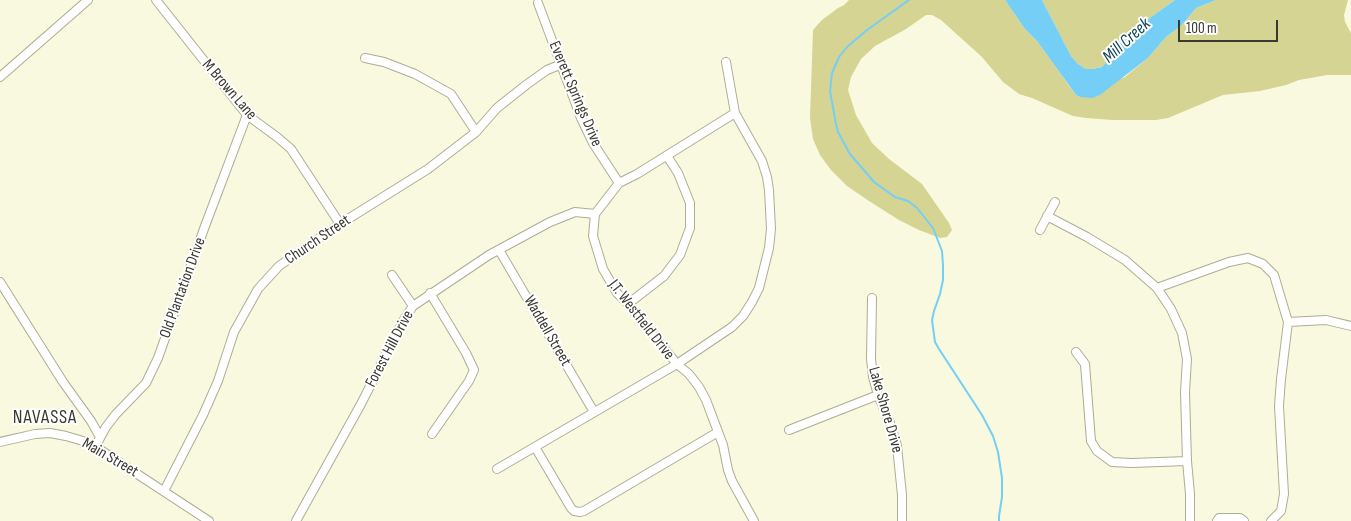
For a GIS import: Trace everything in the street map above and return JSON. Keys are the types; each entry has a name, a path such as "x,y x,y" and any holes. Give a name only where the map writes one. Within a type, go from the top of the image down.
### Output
{"street":[{"path":"0,76 88,0"},
{"name":"M Brown Lane","path":"156,0 248,115 291,149 340,224"},
{"name":"Everett Springs Drive","path":"538,2 593,143 619,183"},
{"path":"365,58 384,62 415,74 451,94 476,132"},
{"path":"497,469 676,364 732,327 743,316 752,302 759,288 769,248 771,210 767,177 762,161 735,113 726,62"},
{"name":"Church Street","path":"164,491 203,415 218,381 234,332 258,289 279,266 340,224 428,169 476,132 497,108 526,85 547,70 562,64"},
{"path":"595,214 619,183 667,156 735,113"},
{"name":"Old Plantation Drive","path":"95,447 116,414 146,383 158,358 248,115"},
{"path":"628,304 664,276 680,255 690,228 690,203 678,173 667,156"},
{"path":"1040,230 1055,202"},
{"name":"Forest Hill Drive","path":"296,521 413,306 430,293 499,250 550,222 575,212 595,214"},
{"name":"J.T. Westfield Drive","path":"595,214 594,236 603,269 617,293 676,364 689,374 699,387 723,445 730,475 754,521"},
{"path":"1047,216 1125,260 1158,288 1171,309 1182,333 1187,359 1185,392 1190,521"},
{"name":"Waddell Street","path":"499,250 594,412"},
{"path":"1158,288 1229,262 1248,258 1263,264 1274,274 1288,322 1281,379 1280,406 1284,494 1281,512 1271,521"},
{"path":"392,275 413,306"},
{"path":"0,282 100,437"},
{"path":"430,293 474,370 469,381 432,434"},
{"name":"Lake Shore Drive","path":"872,298 870,360 878,395 890,422 897,446 902,495 902,521"},
{"path":"1288,322 1326,320 1351,326"},
{"path":"1076,352 1085,364 1091,441 1097,451 1112,462 1132,464 1187,461"},
{"path":"789,430 878,395"},
{"path":"535,447 571,508 574,511 580,512 718,432"},
{"name":"Main Street","path":"0,442 35,434 66,436 83,441 209,521"},
{"path":"1217,521 1219,518 1240,518 1244,521"}],"shaded area":[{"path":"849,0 1005,0 1069,86 1080,97 1125,77 1148,58 1166,37 1182,25 1196,8 1216,0 1348,0 1344,15 1345,22 1351,33 1351,75 1327,75 1299,80 1260,91 1223,95 1168,118 1156,120 1086,118 1073,116 1019,94 1003,82 982,57 941,20 932,15 926,15 906,29 875,46 861,59 851,77 848,90 856,115 872,143 889,159 922,184 949,223 952,230 947,237 940,238 899,220 847,186 831,170 820,155 813,139 810,118 813,30 822,20"},
{"path":"1042,0 1175,0 1133,30 1121,41 1102,67 1086,69 1071,56"}],"water":[{"name":"Mill Creek","path":"1005,0 1042,0 1071,56 1086,69 1092,69 1102,67 1121,41 1133,30 1175,0 1216,0 1196,8 1182,25 1166,37 1148,58 1100,95 1092,98 1076,95"}],"waterway":[{"path":"909,0 847,47 839,57 832,73 830,91 838,132 850,154 874,182 895,197 908,201 917,208 933,228 942,251 943,265 943,280 932,320 935,342 982,415 993,436 998,452 1002,478 999,521"}],"district":[{"name":"NAVASSA","path":"45,418"}]}
